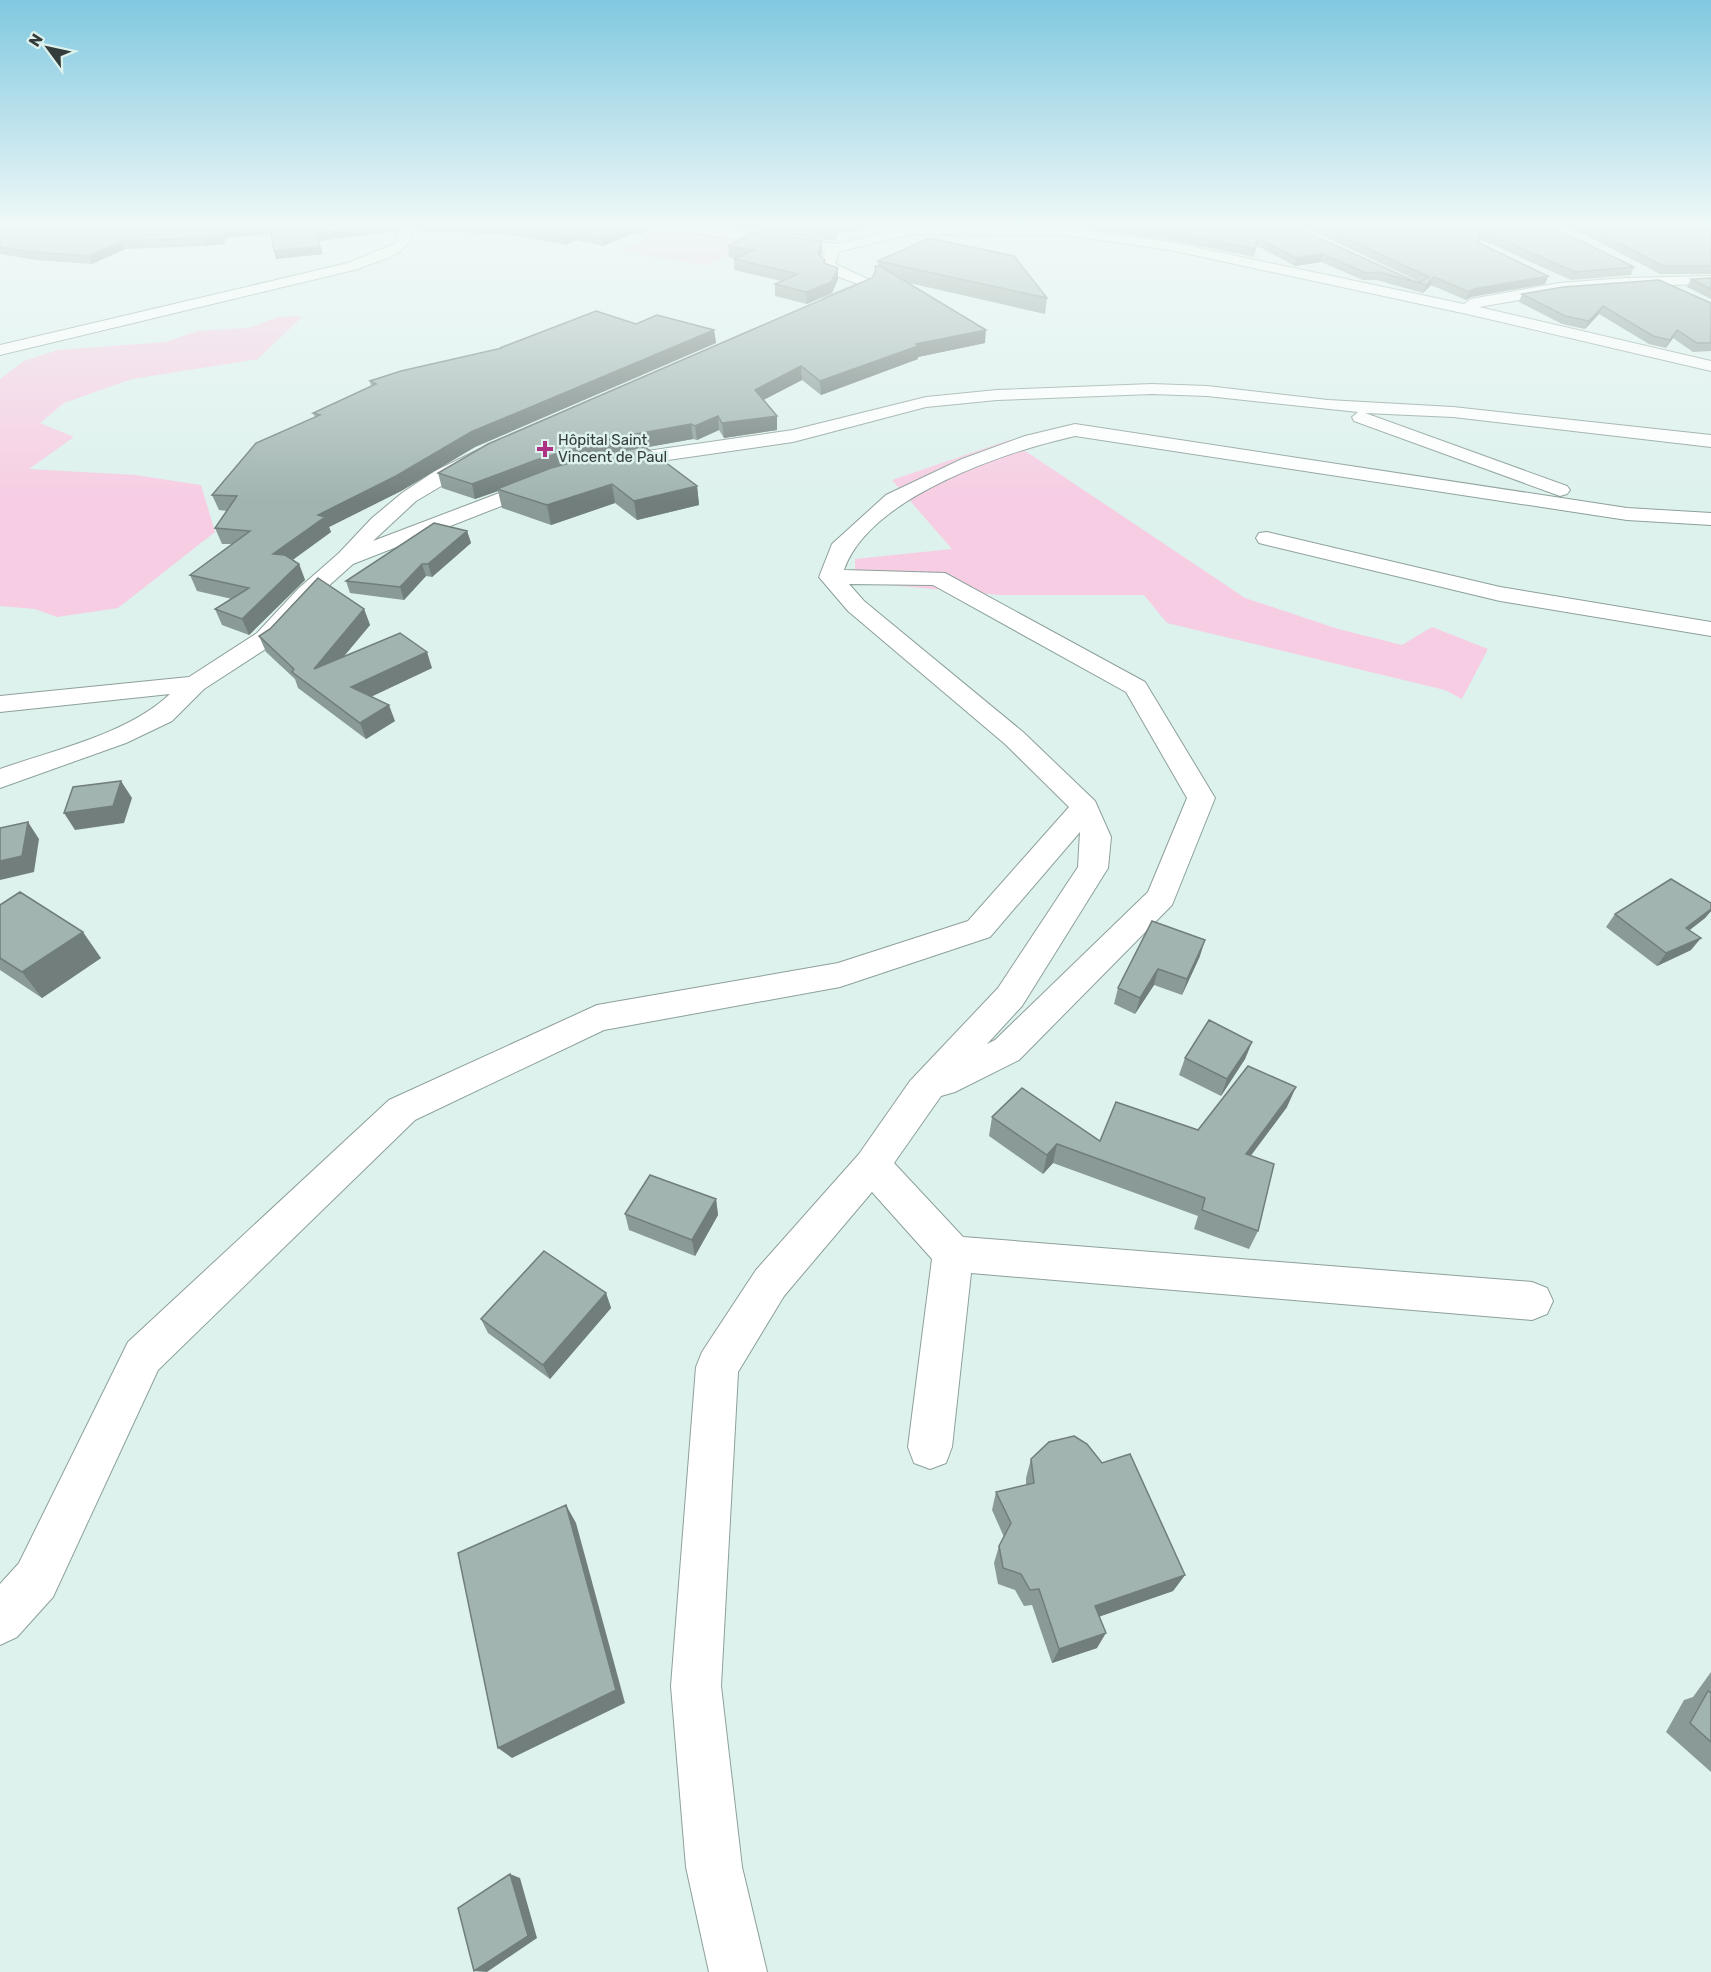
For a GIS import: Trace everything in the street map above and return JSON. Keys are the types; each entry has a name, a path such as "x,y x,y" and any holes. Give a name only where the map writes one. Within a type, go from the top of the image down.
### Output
{"street":[{"path":"0,350 139,317"},
{"path":"1506,317 1711,366"},
{"path":"596,466 662,453 793,436 926,402 997,394 1152,389 1207,391 1328,405 1453,412 1711,441"},
{"path":"1328,405 1701,540"},
{"path":"830,577 840,549 893,499 969,463 1032,440 1075,430 1628,514 1711,519"},
{"path":"0,779 140,728 163,716 195,684 267,638 306,594 345,559 370,530 403,500 431,479 494,449"},
{"path":"345,559 556,478"},
{"path":"1267,538 1500,594 1711,629"},
{"path":"738,1972 714,1867 696,1686 717,1367 770,1282 872,1165 923,1091 1010,997 1093,868 1096,837 1085,807 1014,738 856,606 830,577"},
{"path":"830,577 938,578 1136,687 1201,798 1161,897 1007,1050 923,1091"},
{"path":"0,704 195,684"},
{"path":"0,1620 36,1580 143,1356 402,1110 597,1018 840,975 980,930 1085,807"},
{"path":"872,1165 953,1254 1532,1301"},
{"path":"930,1447 953,1254"}],"shaded area":[{"path":"278,317 302,317 258,359 132,379 64,403 40,423 74,437 29,469 135,475 201,485 215,532 118,608 57,617 35,609 0,606 0,379 24,361 58,350 166,342 197,331 249,328"},
{"path":"1009,440 1245,598 1338,629 1402,645 1432,627 1488,649 1462,699 1445,690 1167,623 1144,595 1000,595 855,582 855,559 952,549 892,480"}],"building":[{"path":"580,317 615,317 636,324 652,317 665,317 714,330 471,432 396,476 318,515 325,517 273,554 285,555 299,564 242,619 215,609 249,588 190,575 250,531 215,528 237,496 212,495 256,443 320,415 313,413 376,384 370,381 401,371 502,348 500,348"},
{"path":"782,317 965,317 986,330 916,344 918,346 820,381 801,366 755,390 777,416 722,423 718,416 695,426 691,424 603,440 536,460 472,484 438,473 488,444"},
{"path":"1570,317 1593,317 1589,321"},
{"path":"1621,317 1711,317 1711,343 1697,343 1677,330 1670,340 1653,336"},
{"path":"645,447 697,486 634,501 612,484 547,505 497,489 551,468 607,453"},
{"path":"434,523 467,531 428,564 422,564 400,587 346,581"},
{"path":"318,578 364,609 314,669 400,633 427,652 351,687 389,705 360,723 292,672 294,669 259,636 270,629"},
{"path":"121,781 113,806 64,813 73,787"},
{"path":"28,822 22,856 0,861 0,828"},
{"path":"1671,879 1711,903 1711,909 1686,928 1701,938 1666,953 1615,914"},
{"path":"20,892 83,932 22,972 0,958 0,905"},
{"path":"1152,921 1205,940 1187,979 1158,969 1140,998 1118,988"},
{"path":"1209,1020 1252,1042 1227,1079 1185,1058"},
{"path":"1248,1066 1296,1087 1246,1154 1274,1164 1258,1231 1202,1210 1205,1198 1057,1144 1047,1155 992,1117 1022,1088 1100,1141 1116,1102 1198,1130"},
{"path":"650,1175 716,1199 692,1240 625,1214"},
{"path":"544,1251 606,1293 543,1365 481,1319"},
{"path":"1074,1436 1087,1444 1102,1463 1130,1454 1185,1575 1095,1606 1106,1633 1059,1649 1039,1589 1030,1590 1021,1574 1003,1568 999,1546 1011,1523 996,1492 1034,1483 1031,1459 1049,1442"},
{"path":"566,1505 616,1690 498,1748 458,1553"},
{"path":"1708,1691 1711,1693 1711,1742 1690,1723"},
{"path":"510,1874 528,1936 474,1971 458,1908"}],"place":[{"name":"Hôpital Saint Vincent de Paul","path":"545,449"}]}
